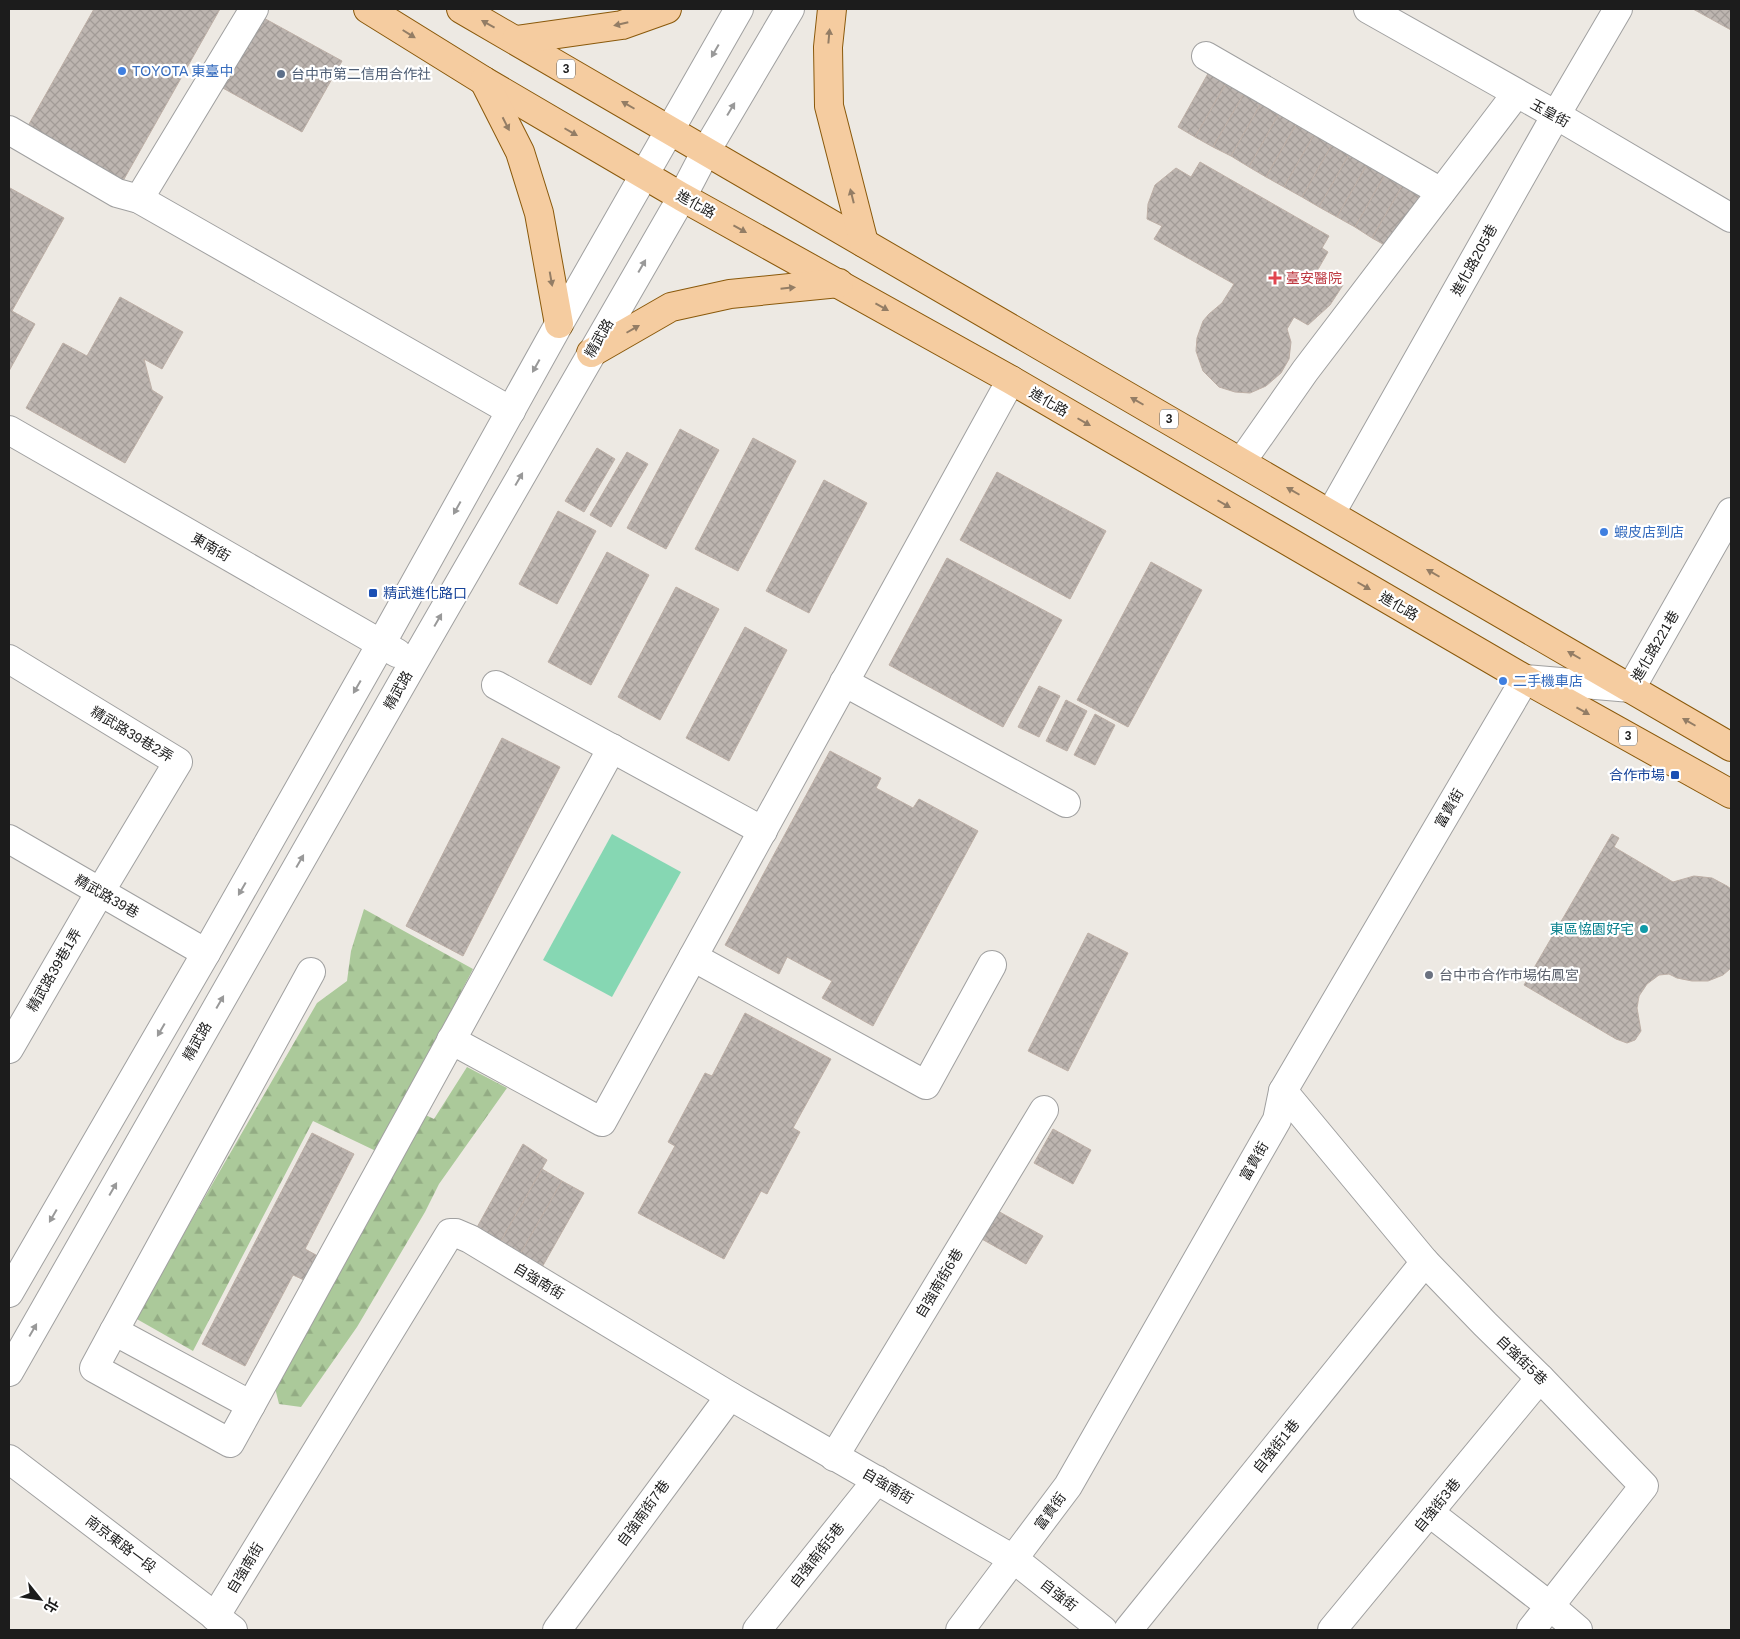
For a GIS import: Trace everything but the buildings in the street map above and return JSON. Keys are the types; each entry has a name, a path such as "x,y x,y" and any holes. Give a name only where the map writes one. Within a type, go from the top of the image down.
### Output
{"main road":[{"name":"進化路","path":"368,9 484,81 645,175 1011,380 1525,679 1731,794"},
{"name":"3","path":"461,9 1242,461 1731,747"},
{"path":"516,40 622,25 667,9"},
{"path":"832,9 828,46 829,106 864,243"},
{"path":"484,81 520,152 539,213 559,324"},
{"path":"590,353 672,307 730,294 839,283"}],"street":[{"path":"139,199 254,9"},
{"path":"9,1293 206,954 559,324 739,9"},
{"name":"精武路","path":"9,1372 590,353 790,9"},
{"name":"玉皇街","path":"1368,9 1556,115 1731,218"},
{"name":"進化路205巷","path":"1331,513 1618,9"},
{"path":"1206,56 1441,192"},
{"path":"1242,461 1306,371 1516,94"},
{"path":"9,130 117,193 139,199 511,411"},
{"path":"452,1040 602,1122 1011,380"},
{"name":"東南街","path":"9,430 414,662"},
{"name":"進化路221巷","path":"1525,679 1631,688 1731,512"},
{"name":"精武路39巷2弄","path":"9,659 178,762 100,892"},
{"name":"富貴街","path":"960,1630 1068,1486 1277,1120 1283,1091 1525,679"},
{"path":"844,682 1066,804"},
{"path":"496,684 763,831"},
{"path":"311,972 94,1368 230,1443 612,748"},
{"name":"精武路39巷","path":"9,839 206,954"},
{"name":"精武路39巷1弄","path":"10,1043 100,892"},
{"path":"693,957 926,1085 992,965"},
{"name":"自強街5巷","path":"1283,1091 1424,1262 1644,1486 1531,1630"},
{"name":"自強南街6巷","path":"834,1457 1044,1110"},
{"name":"自強南街","path":"224,1623 450,1233 456,1233 470,1239 730,1396 1014,1560"},
{"name":"自強街1巷","path":"1128,1630 1424,1262"},
{"path":"114,1330 251,1405"},
{"name":"自強街3巷","path":"1332,1630 1540,1378"},
{"name":"自強南街7巷","path":"557,1630 730,1396"},
{"name":"南京東路一段","path":"9,1459 224,1623"},
{"name":"自強南街5巷","path":"757,1630 877,1480"},
{"path":"1430,1513 1578,1630"},
{"name":"自強街","path":"1014,1560 1103,1630"}],"green space":[{"path":"612,834 681,872 612,997 543,960"},
{"path":"364,909 473,969 378,1152 313,1121 193,1351 135,1318 317,1003 347,981 351,951"},
{"path":"467,1067 507,1088 439,1184 425,1212 357,1327 301,1407 279,1404 275,1388 417,1111 434,1119"}],"place":[{"name":"TOYOTA 東臺中","path":"122,71"},
{"name":"台中市第二信用合作社","path":"281,74"},
{"name":"臺安醫院","path":"1275,278"},
{"name":"蝦皮店到店","path":"1604,532"},
{"name":"精武進化路口","path":"373,593"},
{"name":"二手機車店","path":"1503,681"},
{"name":"合作市場","path":"1675,775"},
{"name":"東區恊園好宅","path":"1644,929"},
{"name":"台中市合作市場佑鳳宮","path":"1429,975"}]}
